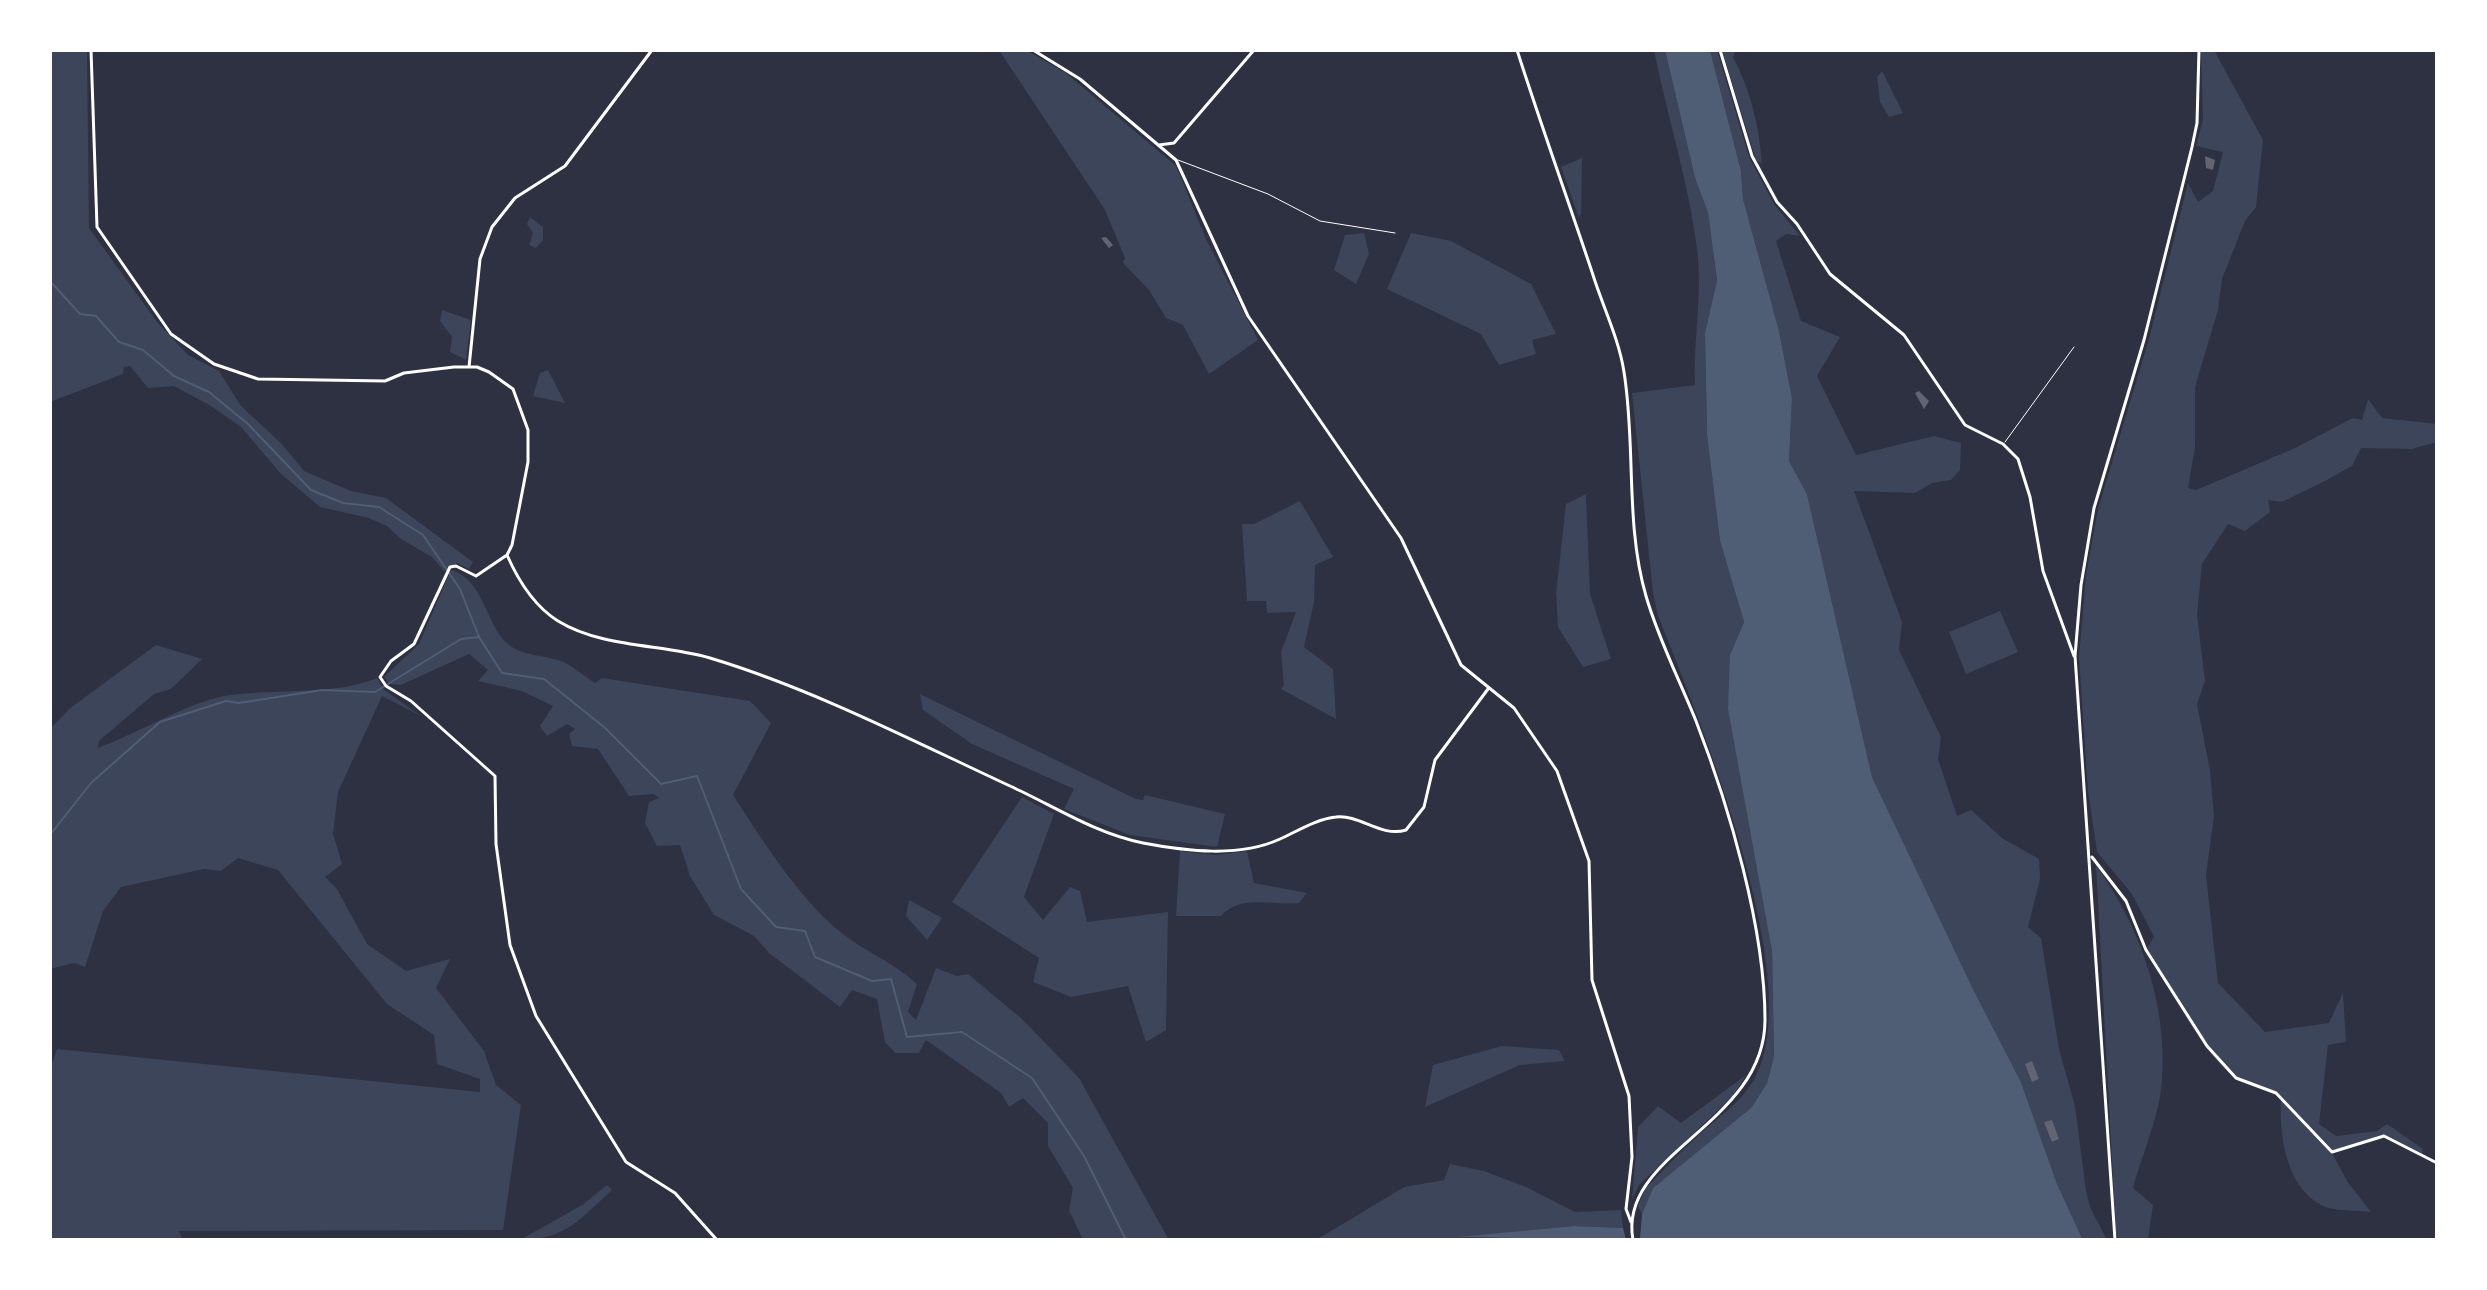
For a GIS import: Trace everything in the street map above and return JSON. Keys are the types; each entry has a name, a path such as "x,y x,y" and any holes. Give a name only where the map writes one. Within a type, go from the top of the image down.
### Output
{"street":[{"path":"91,50 97,227 171,334 190,350 230,371 258,379 385,381 404,373 469,367 489,372 513,389 528,430 524,483 512,545 507,555 476,576 456,566 450,567 414,644 391,661 380,677 386,686 411,701 495,776 496,844 510,945 536,1016 626,1162 675,1193 717,1240"},
{"path":"469,367 481,251 492,227 515,198 565,166 652,50"},
{"path":"1033,50 1068,69 1175,159"},
{"path":"1159,145 1174,143 1254,50"},
{"path":"1517,50 1620,354 1644,588 1719,788 1758,946 1763,986 1765,1022 1762,1047 1747,1080 1734,1100 1643,1187 1631,1222"},
{"path":"1720,50 1752,156 1777,202 1797,224 1830,274 1904,335 1965,425 2003,444 2018,459 2024,473 2043,571 2075,656"},
{"path":"2115,1240 2075,656 2089,530 2144,340 2197,123 2199,50"},
{"path":"1174,143 1175,159 1248,316 1401,538 1461,665 1514,708 1557,771 1589,861 1592,980 1624,1074 1633,1120 1626,1209 1633,1240"},
{"path":"507,555 525,588 547,612 565,624 610,639 708,658 796,689 1090,826 1116,837 1166,846 1215,851 1245,848 1278,840 1336,817 1381,830 1406,830 1424,807 1435,760 1468,720 1489,688"},
{"path":"2091,857 2126,901 2146,950 2207,1046 2236,1078 2276,1093 2332,1152 2384,1136 2437,1163"}],"lane":[{"path":"1175,159 1185,160 1268,194 1320,221 1395,233"},
{"path":"2003,444 2074,347"}],"shaded area":[{"path":"50,50 87,50 89,228 157,322 188,355 219,371 241,406 281,443 304,471 351,491 386,498 473,562 469,569 457,563 444,571 432,557 401,539 387,526 369,518 320,507 281,474 241,427 174,386 148,388 130,366 124,367 123,374 50,402"},
{"path":"999,50 1026,50 1066,73 1176,166 1206,239 1258,340 1209,374 1183,325 1166,318 1149,290 1123,263 1125,258 1105,210"},
{"path":"1654,50 1665,50 1695,178 1708,213 1717,280 1705,333 1707,435 1720,541 1744,622 1730,655 1772,951 1774,1056 1767,1083 1752,1107 1653,1188 1642,1214 1638,1206 1646,1188 1751,1085 1768,1032 1768,977 1758,914 1741,847 1720,779 1658,616 1653,593 1632,393 1695,385 1699,283 1689,199"},
{"path":"1665,50 1710,50 1741,171 1743,199 1779,331 1792,398 1789,461 1807,494 1872,777 2021,1082 2057,1184 2083,1240 1640,1238 1642,1214 1653,1188 1752,1107 1767,1083 1774,1056 1772,951 1728,709 1730,655 1744,622 1720,541 1707,435 1705,333 1717,280 1708,213 1695,178"},
{"path":"1710,50 1717,50 1749,157 1774,204 1800,236 1786,234 1776,241 1801,321 1840,337 1817,376 1856,455 1934,436 1961,443 1960,470 1951,480 1932,483 1915,493 1854,491 1902,622 1899,650 1941,737 1938,759 1957,816 1971,810 2002,838 2039,859 2040,879 2028,927 2041,938 2059,1049 2075,1106 2086,1191 2090,1207 2107,1240 2083,1240 2057,1184 2021,1082 1872,777 1807,494 1789,461 1792,398 1779,331 1743,199 1741,171"},
{"path":"1722,50 1736,50 1733,57 1753,109 1762,164 1756,160"},
{"path":"2201,50 2214,50 2263,140 2256,207 2245,221 2222,279 2218,310 2195,387 2195,447 2188,488 2196,490 2293,449 2353,418 2362,420 2368,399 2382,418 2437,424 2437,442 2412,449 2361,448 2352,466 2282,502 2268,500 2270,512 2245,531 2228,524 2202,564 2197,615 2205,681 2197,704 2210,770 2214,816 2206,875 2218,983 2265,1032 2329,1023 2343,993 2346,1042 2328,1045 2319,1124 2336,1136 2377,1131 2387,1124 2423,1149 2422,1154 2384,1135 2331,1151 2347,1181 2371,1212 2332,1209 2309,1196 2299,1185 2287,1158 2281,1127 2281,1098 2236,1078 2199,1037 2146,950 2154,937 2132,894 2097,852 2088,791 2079,657 2086,575 2098,509 2149,339 2188,183 2198,202 2213,191 2223,152 2196,146 2203,119"},
{"path":"1882,71 1903,113 1889,117 1880,102 1877,77"},
{"path":"1582,158 1581,214 1579,218 1561,167"},
{"path":"530,217 543,227 543,240 536,248 529,245 533,233 527,224"},
{"path":"1364,233 1369,254 1356,284 1334,270 1345,235"},
{"path":"1411,233 1451,241 1531,284 1556,334 1532,340 1536,354 1499,365 1481,334 1387,289"},
{"path":"442,310 471,320 466,360 450,352 452,337 440,321"},
{"path":"548,370 565,403 533,396 540,373"},
{"path":"1586,494 1590,594 1611,659 1583,667 1558,627 1556,593 1566,504"},
{"path":"1300,501 1333,557 1315,565 1314,602 1304,647 1333,669 1336,719 1281,689 1284,685 1281,652 1296,612 1267,613 1266,601 1247,601 1242,524 1254,524"},
{"path":"451,570 469,581 502,638 514,648 563,662 595,683 602,678 750,701 771,723 733,795 791,879 841,933 917,984 908,1012 916,1020 936,968 957,976 968,974 1022,1019 1079,1078 1169,1240 1083,1240 1069,1210 1073,1188 1048,1146 1048,1123 1023,1098 1009,1107 1001,1093 926,1040 919,1053 895,1053 885,1042 877,999 852,990 840,1007 769,953 754,936 714,915 690,876 680,845 657,846 645,823 649,802 659,798 654,794 629,796 598,749 572,746 569,734 575,729 567,724 547,736 540,726 553,706 522,691 478,681 488,670 469,654 401,685 389,684 384,677 419,644"},
{"path":"2000,611 2018,652 1966,674 1949,632"},
{"path":"156,645 202,659 171,689 154,694 99,741 98,748 210,699 342,687 377,678 383,689 421,716 382,696 338,792 333,834 342,864 325,877 337,889 367,944 406,971 450,959 436,988 484,1051 496,1085 521,1105 503,1230 179,1231 183,1240 50,1240 50,1070 57,1049 480,1092 480,1079 437,1064 434,1035 387,1004 278,870 238,858 221,871 204,869 121,887 103,911 85,967 74,963 50,969 50,729 69,709"},
{"path":"920,694 1136,799 1143,800 1145,795 1225,814 1217,847 1130,835 1064,809 1074,789 972,744 923,710"},
{"path":"1022,797 1054,814 1024,897 1043,920 1070,887 1080,891 1087,922 1168,912 1166,1030 1146,1042 1128,986 1071,997 1033,982 1039,958 952,902"},
{"path":"1180,851 1215,855 1247,851 1254,883 1307,893 1299,903 1247,903 1229,909 1221,916 1176,916"},
{"path":"2096,865 2138,940 2148,968 2160,1024 2163,1053 2160,1095 2133,1188 2153,1205 2148,1240 2120,1240 2116,1234"},
{"path":"909,900 942,918 927,940 906,916"},
{"path":"1502,1046 1559,1050 1565,1061 1520,1065 1425,1107 1433,1065"},
{"path":"1746,1075 1733,1096 1639,1185 1632,1199 1638,1127 1658,1106 1681,1123"},
{"path":"1450,1164 1484,1171 1526,1187 1575,1212 1621,1210 1623,1228 1574,1226 1463,1237 1476,1240 1316,1240 1404,1187 1444,1180"},
{"path":"607,1185 612,1190 571,1226 549,1236 520,1240 582,1205"},
{"path":"1574,1226 1623,1228 1626,1240 1458,1237"}],"building":[{"path":"2205,156 2215,160 2213,170 2206,168"},
{"path":"1106,237 1113,245 1109,248 1101,238"},
{"path":"1919,391 1929,401 1924,409 1915,393"},
{"path":"2032,1061 2039,1079 2032,1082 2025,1064"},
{"path":"2052,1120 2059,1139 2052,1142 2044,1122"}],"waterway":[{"path":"50,281 80,314 96,316 119,342 143,350 174,376 209,392 248,424 311,490 343,503 379,507 423,535 460,589 479,637 502,673 544,679 604,727 661,784 697,776 741,889 776,927 805,931 815,957 872,981 891,979 907,1037 962,1032 1032,1078 1084,1156 1126,1240"},
{"path":"50,835 91,783 160,722 226,701 239,703 322,690 375,692 461,639 479,637"}]}
